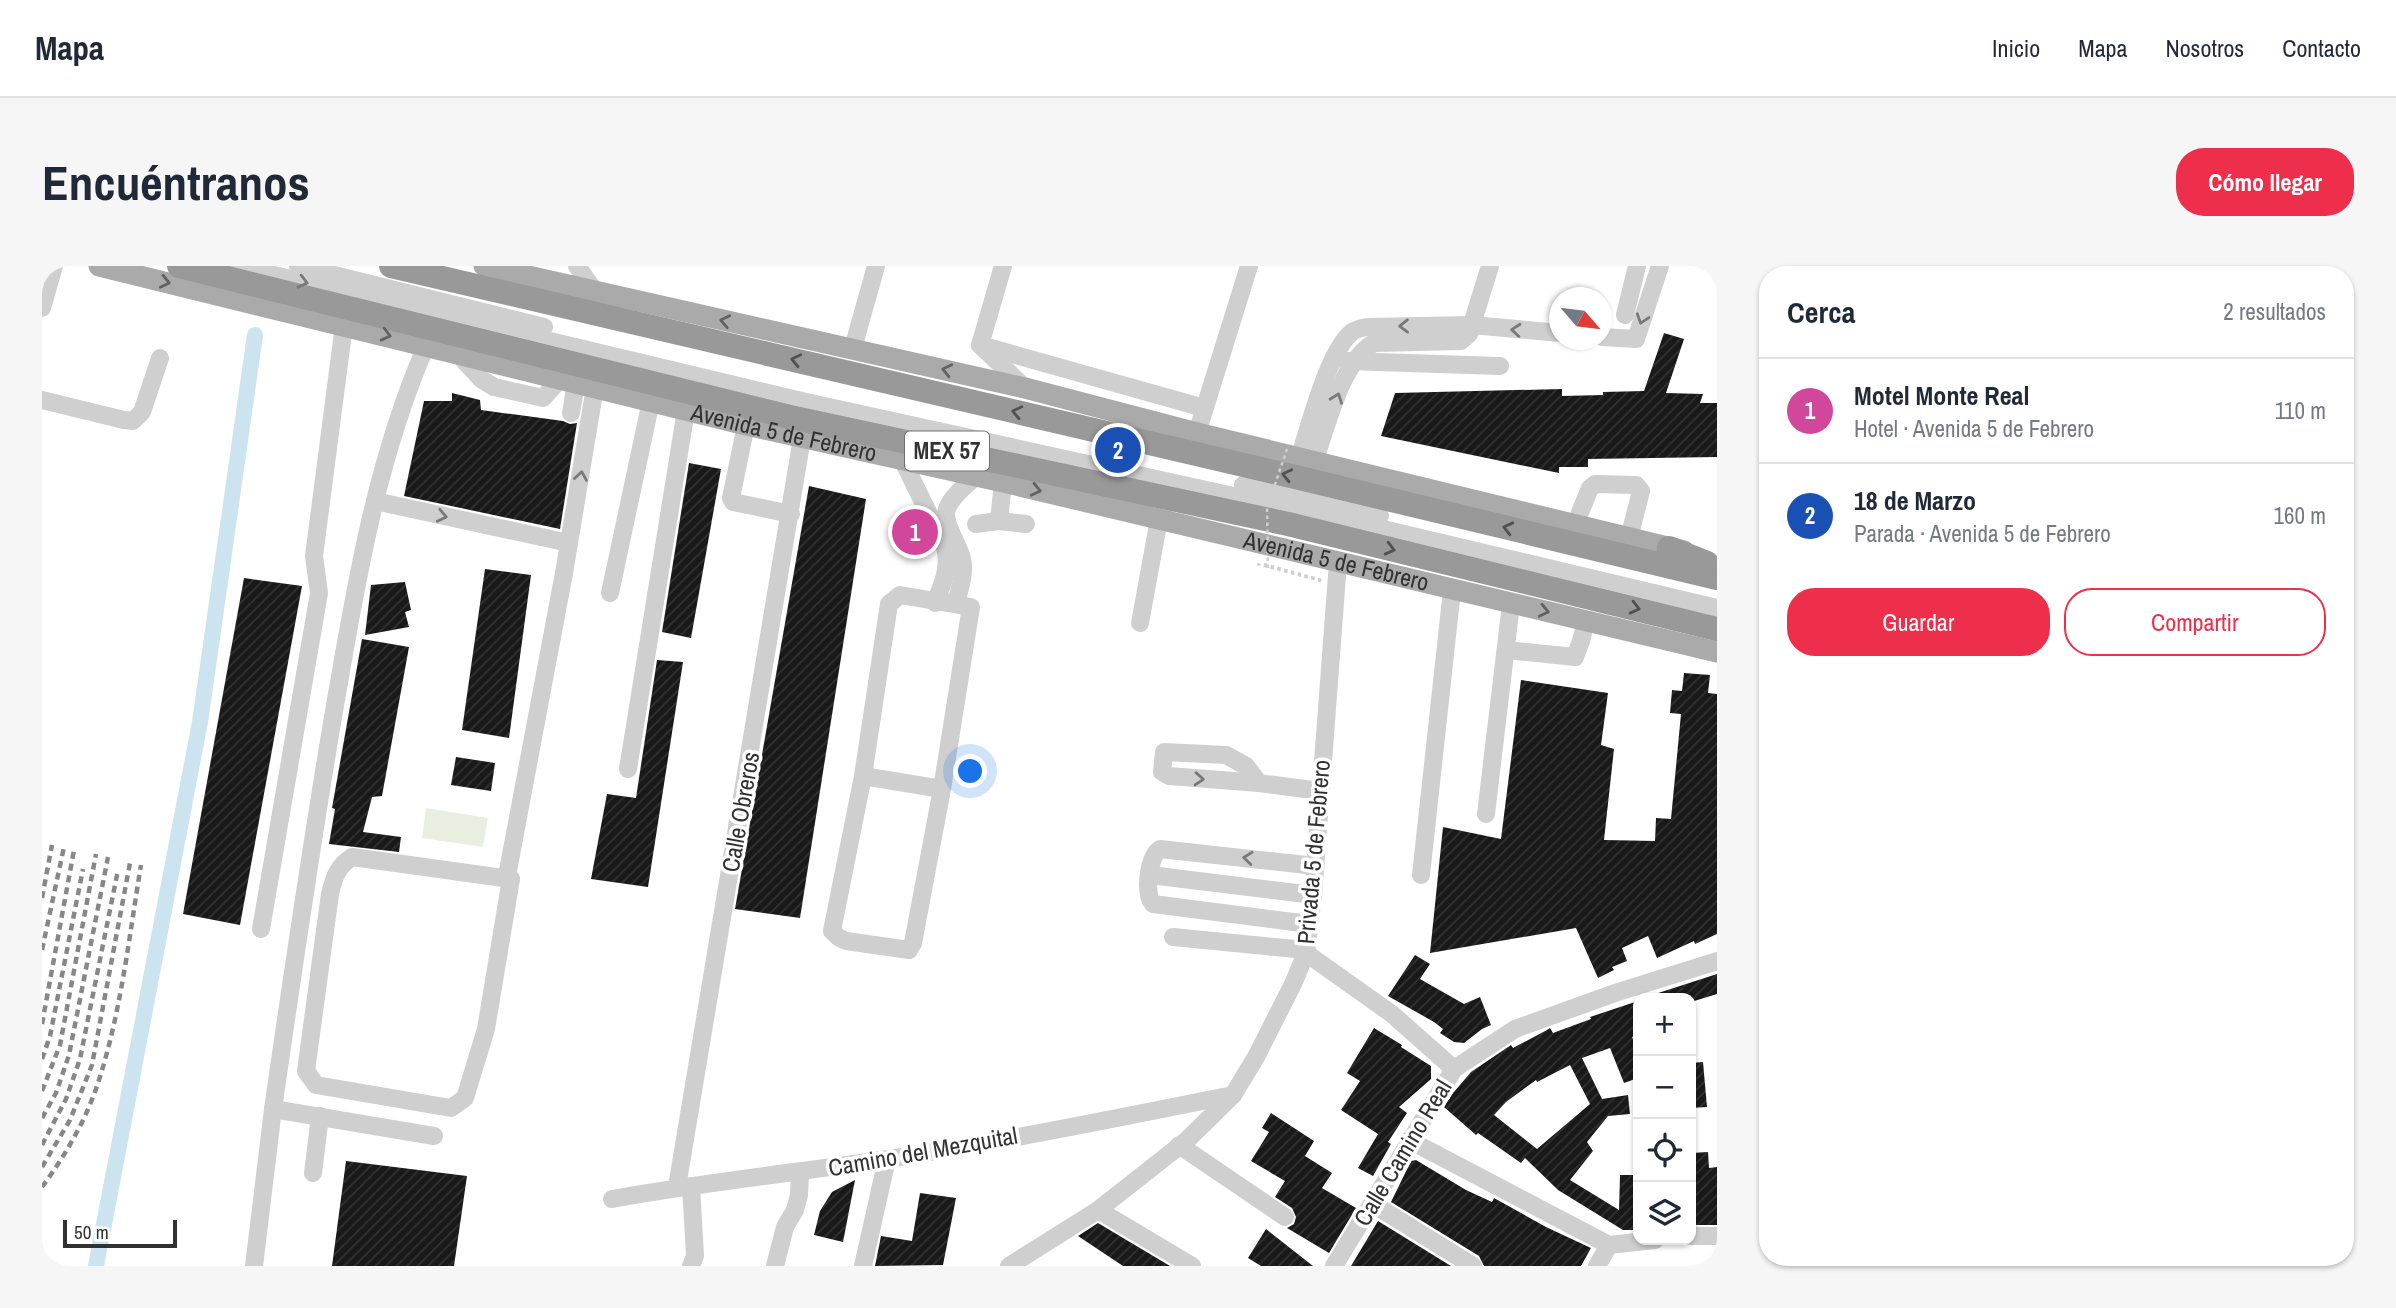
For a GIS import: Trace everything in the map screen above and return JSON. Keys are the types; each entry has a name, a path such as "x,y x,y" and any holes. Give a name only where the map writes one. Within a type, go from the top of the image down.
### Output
{"highway":[{"name":"Avenida 5 de Febrero","path":"178,266 790,417 1288,524 1717,629"},
{"name":"MEX 57","path":"391,266 1717,578"},
{"path":"1669,548 1717,567"}],"main road":[{"name":"Avenida 5 de Febrero","path":"99,266 458,354 575,393 651,401 1717,652"},
{"path":"484,266 542,273 596,293 1025,388 1197,433 1300,455 1717,559"}],"street":[{"path":"42,308 54,266"},
{"path":"236,266 806,402 1366,525 1717,608"},
{"path":"298,266 937,420 1322,502 1717,596"},
{"path":"578,266 596,293"},
{"path":"853,348 876,266"},
{"path":"980,345 1003,266"},
{"path":"1197,433 1249,266"},
{"path":"1300,455 1363,349 1374,343 1461,341 1469,334 1490,266"},
{"path":"1625,315 1637,266"},
{"path":"1612,338 1636,339 1660,266"},
{"path":"261,929 319,593 314,556 344,325"},
{"path":"1300,455 1325,378 1344,341 1354,330 1367,327 1472,325 1549,332"},
{"path":"980,345 1025,388"},
{"path":"980,345 1204,408"},
{"path":"254,1266 273,1109 315,821 349,625 375,501 409,386 426,346"},
{"path":"458,354 481,379 494,387 543,398 575,393 569,543 506,876 510,878"},
{"path":"42,400 133,421 142,412 160,358"},
{"path":"1334,359 1353,362 1500,366"},
{"path":"610,593 651,401"},
{"path":"628,769 686,410"},
{"path":"746,425 731,498 733,502 791,514"},
{"name":"Calle Obreros","path":"691,1266 695,1256 684,1186 802,438"},
{"path":"902,459 945,547 948,561 945,578 935,603"},
{"path":"956,603 964,565 946,520 946,510 952,499 976,476"},
{"path":"999,520 1003,482"},
{"path":"1575,525 1590,488 1595,484 1636,485 1641,491 1629,538"},
{"path":"375,501 569,543"},
{"path":"1140,623 1159,519"},
{"path":"976,524 999,520 1026,524"},
{"name":"Privada 5 de Febrero","path":"1009,1266 1098,1210 1187,1140 1233,1095 1256,1057 1293,984 1306,952 1313,895 1338,562"},
{"path":"1421,874 1452,590"},
{"path":"900,595 935,603 956,603 971,607 971,611 913,943 909,950 846,941 832,931 863,776 889,604 900,595"},
{"path":"1486,814 1511,604"},
{"path":"1506,650 1575,657 1586,621"},
{"path":"1259,783 1246,766 1226,755 1164,752 1162,772 1169,776 1320,791"},
{"path":"863,776 942,789"},
{"path":"1309,924 1153,904 1148,898 1150,875 1155,851 1160,849 1316,866"},
{"path":"352,857 510,878 486,1029 465,1098 451,1108 316,1085 306,1071 309,1038 330,894 341,864 352,857"},
{"path":"1150,875 1313,895"},
{"path":"1173,937 1306,952 1392,1014 1454,1069"},
{"name":"Calle Camino Real","path":"1334,1266 1454,1069 1516,1029 1615,993 1717,961"},
{"name":"Camino del Mezquital","path":"612,1199 684,1186 800,1173 887,1159 1233,1095"},
{"path":"273,1109 433,1136"},
{"path":"313,1173 320,1116"},
{"path":"1409,1140 1609,1245 1633,1242"},
{"path":"1180,1145 1285,1217"},
{"path":"863,1266 887,1159"},
{"path":"775,1266 785,1227 797,1203 800,1173"},
{"path":"1373,1204 1473,1266"},
{"path":"1098,1210 1192,1266"},
{"path":"1696,1236 1717,1236"},
{"path":"1597,1266 1609,1245"}],"path":[{"path":"1300,455 1267,508 1268,568 1324,584 1325,576 1258,559 1256,563 1335,584"}],"green space":[{"path":"426,808 488,818 483,847 422,838"}],"building":[{"path":"1664,333 1684,339 1666,393 1703,394 1700,403 1717,403 1717,457 1588,459 1588,467 1559,467 1559,473 1381,436 1395,393 1562,389 1562,396 1644,391"},
{"path":"452,393 480,400 481,410 577,423 560,529 404,496 424,401 452,401"},
{"path":"689,463 721,469 691,638 662,632"},
{"path":"809,486 866,499 800,918 735,909"},
{"path":"485,569 531,575 509,738 462,730"},
{"path":"244,578 302,586 240,925 183,914"},
{"path":"405,582 411,610 405,612 409,627 365,635 371,585"},
{"path":"362,639 409,647 382,796 372,797 363,832 401,837 399,852 329,844 335,809 332,808"},
{"path":"657,660 683,662 648,887 591,879 607,794 636,798"},
{"path":"1684,673 1710,675 1708,693 1717,694 1717,934 1657,958 1648,936 1622,948 1627,961 1612,967 1614,970 1598,978 1576,928 1430,953 1443,827 1501,839 1521,680 1608,693 1601,745 1614,749 1604,840 1655,841 1656,818 1671,819 1681,714 1670,713 1672,690 1682,691"},
{"path":"456,757 495,763 491,791 451,785"},
{"path":"1415,955 1430,964 1420,979 1464,1004 1480,997 1491,1025 1464,1043 1454,1042 1440,1033 1443,1029 1434,1022 1388,996"},
{"path":"1717,974 1717,994 1696,1000 1696,993 1658,993"},
{"path":"1633,1003 1633,1080 1624,1083 1610,1048 1582,1058 1602,1099 1628,1095 1630,1114 1608,1116 1587,1142 1593,1151 1570,1180 1619,1210 1620,1175 1633,1175 1633,1230 1623,1230 1558,1190 1525,1158 1521,1163 1478,1133 1476,1135 1444,1107 1471,1072 1511,1045 1513,1048 1550,1028 1553,1033 1591,1019 1590,1017","holes":["1570,1065 1590,1104 1537,1149 1494,1115 1506,1102 1536,1080 1537,1082"]},
{"path":"1374,1028 1431,1066 1431,1079 1399,1107 1407,1113 1388,1142 1391,1144 1373,1176 1358,1168 1378,1134 1341,1110 1360,1081 1347,1073"},
{"path":"1703,1062 1707,1107 1696,1108 1696,1063"},
{"path":"1271,1113 1314,1141 1305,1156 1332,1173 1322,1188 1356,1208 1329,1253 1287,1228 1294,1224 1296,1217 1292,1208 1275,1197 1285,1181 1251,1161 1269,1132 1262,1128"},
{"path":"1708,1152 1709,1168 1717,1167 1717,1225 1696,1225 1696,1153"},
{"path":"1416,1160 1466,1190 1492,1202 1494,1198 1591,1248 1581,1266 1484,1266 1479,1256 1391,1202 1411,1161"},
{"path":"346,1161 467,1176 454,1266 332,1266"},
{"path":"855,1180 843,1242 814,1235 820,1211 832,1192"},
{"path":"920,1193 956,1198 943,1265 875,1266 881,1236 912,1241"},
{"path":"1378,1221 1451,1266 1351,1266"},
{"path":"1098,1223 1170,1266 1123,1266 1078,1236"},
{"path":"1266,1229 1313,1266 1261,1266 1248,1258"}],"waterway":[{"path":"96,1266 200,722 255,335"}],"railway":[{"path":"42,898 52,845"},
{"path":"42,950 64,847"},
{"path":"42,1024 74,850"},
{"path":"42,1091 60,1045 96,854"},
{"path":"42,1118 56,1093 69,1055 108,857"},
{"path":"42,1167 70,1120 92,1065 130,863"},
{"path":"42,1187 74,1137 98,1083 119,1002 141,865"},
{"path":"42,1059 50,1036 83,869"},
{"path":"42,1145 66,1099 80,1059 118,870"}],"place":[{"name":"18 de Marzo","path":"1118,450"},
{"name":"Motel Monte Real","path":"915,532"}]}
